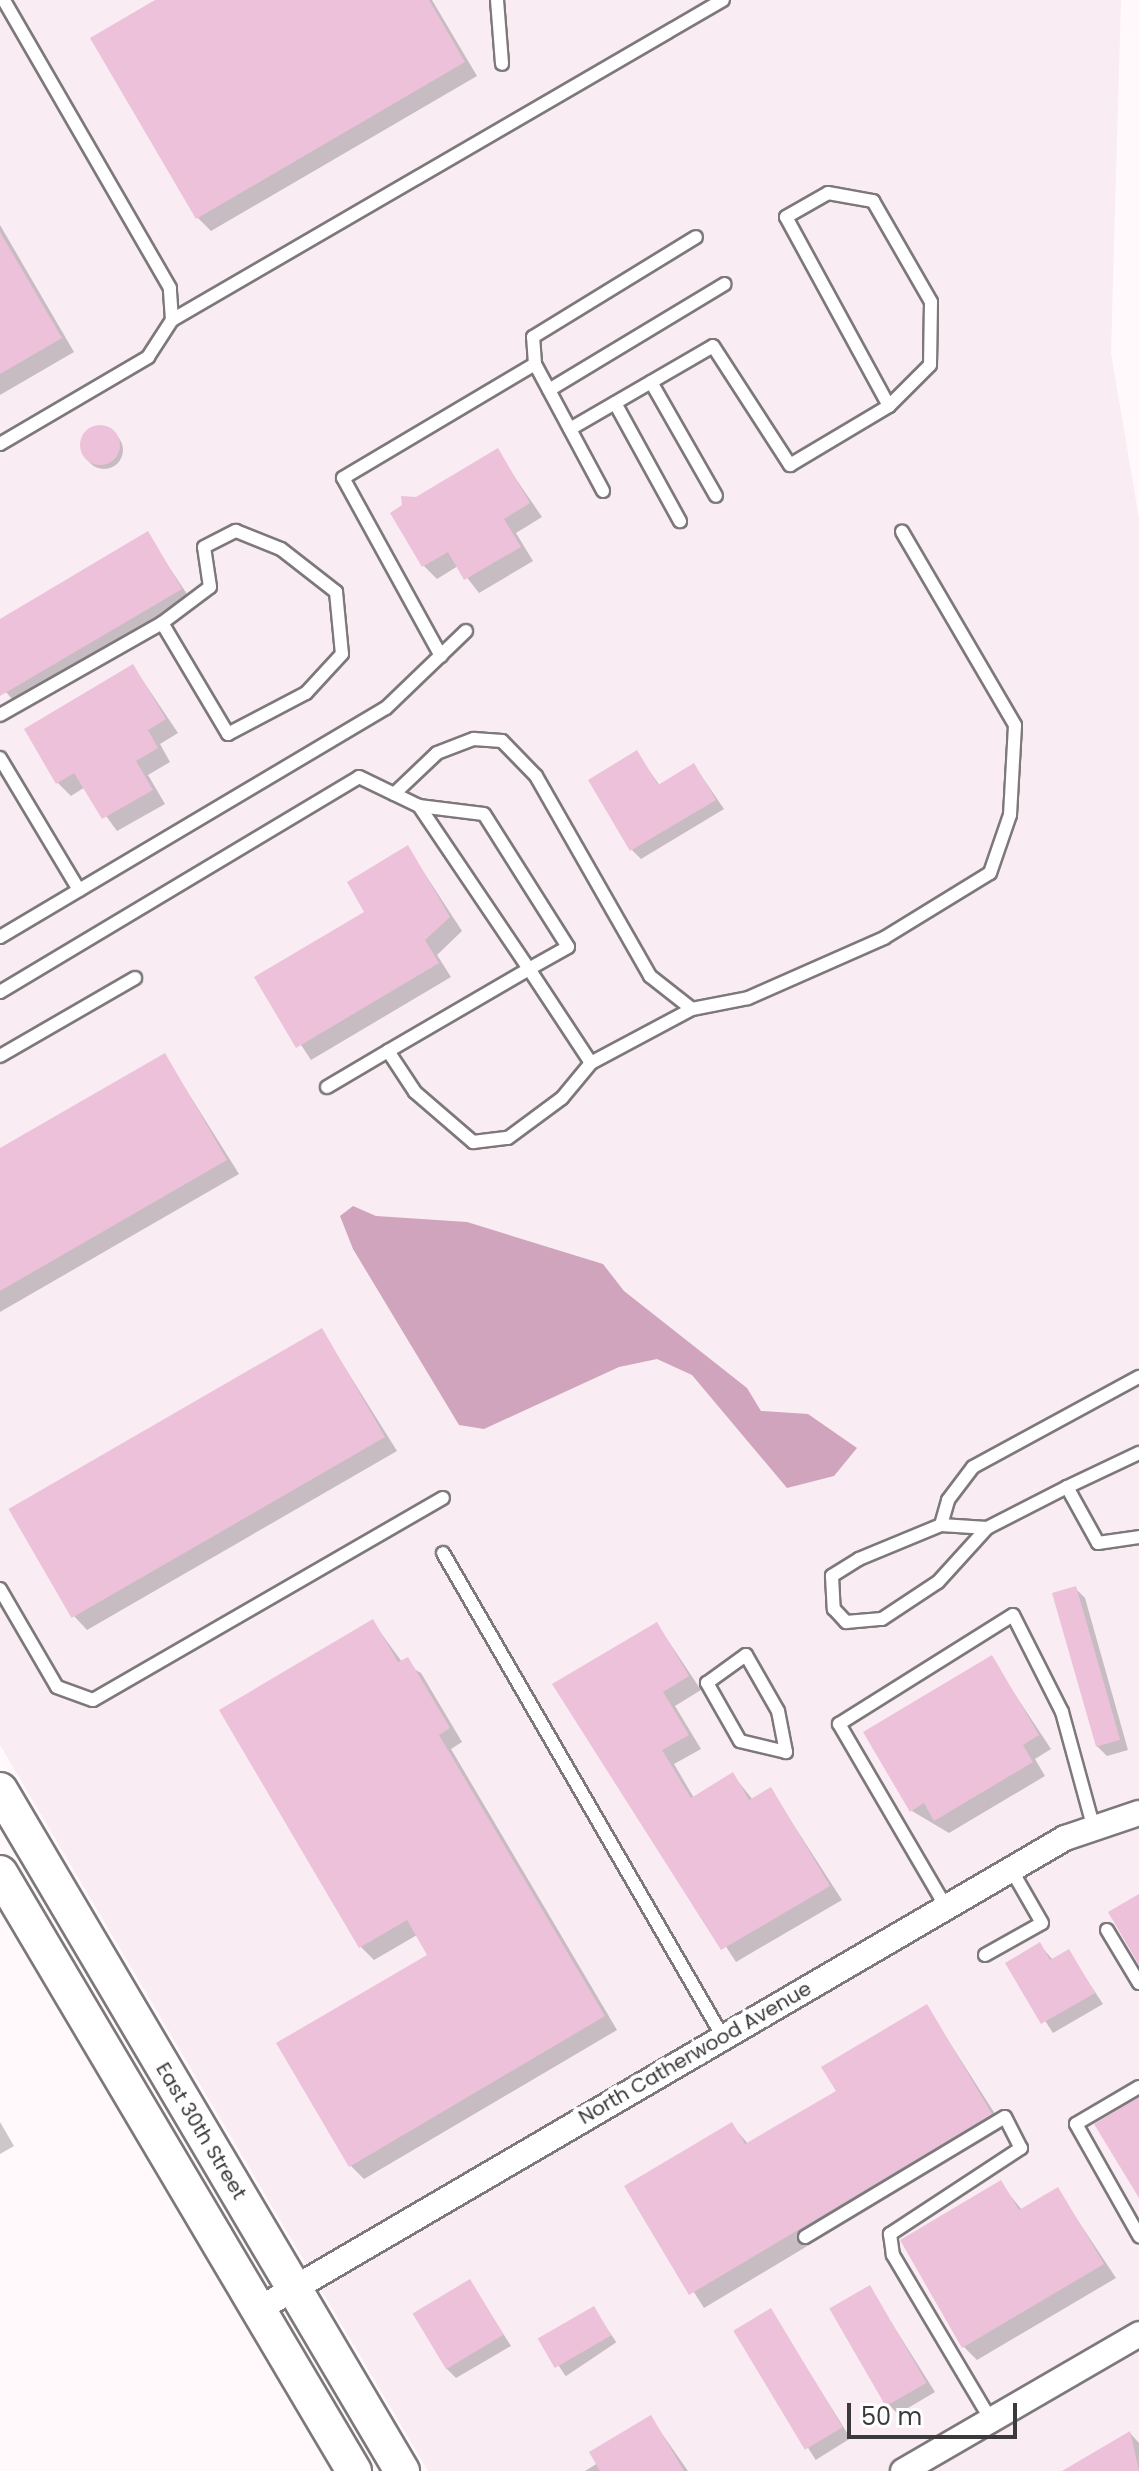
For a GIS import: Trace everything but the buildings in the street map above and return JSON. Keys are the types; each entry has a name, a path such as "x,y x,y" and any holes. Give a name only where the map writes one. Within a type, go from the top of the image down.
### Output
{"main road":[{"name":"East 30th Street","path":"0,1790 402,2471"},
{"name":"East 30th Street","path":"0,1873 354,2471"}],"street":[{"name":"North Catherwood Avenue","path":"259,2309 1011,1869 1093,1825 1139,1813"},
{"path":"914,2468 1139,2334"}],"lane":[{"path":"4,0 170,288 172,320"},
{"path":"497,0 502,64"},
{"path":"0,444 148,357 172,320 723,0"},
{"path":"570,429 713,346 790,465 889,406 930,365 931,302 873,201 828,193 786,217 889,406"},
{"path":"603,491 535,364 533,337 696,237"},
{"path":"549,390 725,284"},
{"path":"441,656 343,478 535,364"},
{"path":"651,382 716,496"},
{"path":"615,403 680,521"},
{"path":"0,715 162,623 210,587 204,547 236,531 281,549 336,592 342,654 306,693 228,734 162,623"},
{"path":"388,1051 415,1092 473,1142 508,1138 562,1098 591,1063 692,1009 748,998 884,938 990,873 1010,815 1015,725 902,532"},
{"path":"0,937 386,708 466,631"},
{"path":"394,794 437,753 474,739 502,741 536,776 650,976 692,1009"},
{"path":"0,758 79,890"},
{"path":"0,992 359,777 419,806 484,814 568,947 327,1087"},
{"path":"419,806 591,1063"},
{"path":"0,1056 135,978"},
{"path":"941,1525 948,1500 973,1467 1139,1377"},
{"path":"987,1528 941,1525 832,1576 834,1609 846,1622 882,1619 938,1582 987,1528 1139,1453"},
{"path":"1067,1487 1098,1543 1139,1537"},
{"path":"0,1589 57,1687 93,1700 443,1498"},
{"path":"443,1553 723,2037"},
{"path":"946,1907 839,1724 1013,1615 1062,1712 1093,1825"},
{"path":"746,1655 778,1711 786,1752 740,1741 707,1683 746,1655"},
{"path":"985,1955 1042,1923 1011,1869"},
{"path":"1107,1930 1139,1983"},
{"path":"1139,2087 1076,2124 1139,2236"},
{"path":"805,2237 1005,2117 1021,2148 890,2234 893,2255 991,2420"}],"shaded area":[{"path":"0,0 1121,0 1111,353 1139,518 1139,2471 428,2471 0,1745"},
{"path":"353,1206 376,1216 467,1222 603,1264 624,1291 747,1388 761,1411 808,1414 857,1448 834,1476 787,1488 692,1375 657,1359 619,1367 484,1429 459,1425 353,1249 340,1216"}]}
